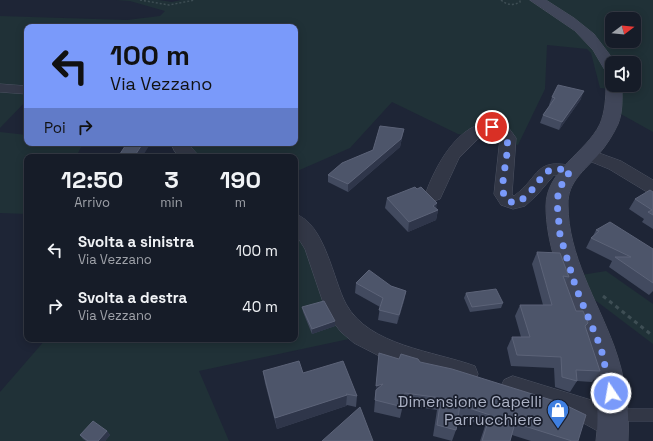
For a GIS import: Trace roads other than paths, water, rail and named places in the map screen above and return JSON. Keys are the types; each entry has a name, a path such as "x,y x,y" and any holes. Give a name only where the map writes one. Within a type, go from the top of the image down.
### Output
{"street":[{"path":"536,0 562,15 586,35 605,56"},
{"path":"0,88 24,90"},
{"path":"613,427 611,393 601,348 576,288 560,235 558,218 559,189 570,171 588,154 606,129 610,121 614,92"},
{"path":"434,195 441,173 455,150 475,134 487,128 498,128 506,134 508,138 503,194 510,202 517,203 522,200 549,170 561,169 570,171"},
{"path":"180,146 188,154"},
{"path":"588,154 615,165 653,188"},
{"path":"298,224 304,229 314,246 338,310 349,325 365,338 386,350 582,409 613,427"}],"lane":[{"path":"613,427 653,415"}],"place":[{"name":"Dimensione Capelli Parrucchiere","path":"558,430"}]}
